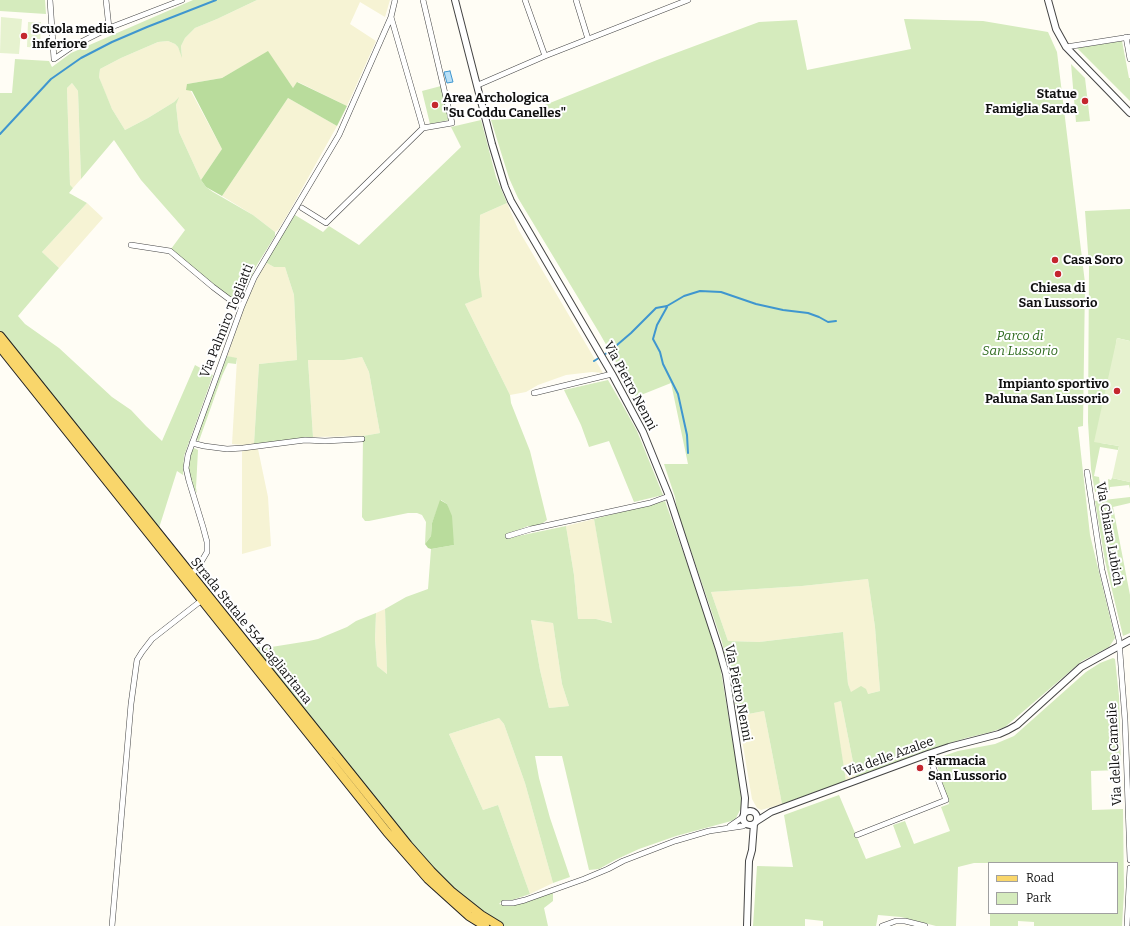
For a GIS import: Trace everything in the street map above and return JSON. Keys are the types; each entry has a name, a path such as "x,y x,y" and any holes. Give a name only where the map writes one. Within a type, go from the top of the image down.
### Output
{"main road":[{"name":"Strada Statale 554 Cagliaritana","path":"0,336 408,845 452,892 481,915 499,926"},
{"name":"Strada Statale 554 Cagliaritana","path":"0,347 387,832 428,879 469,916 485,926"}],"street":[{"path":"50,0 54,58 73,46 109,28 167,3 182,0"},
{"path":"106,0 109,28"},
{"name":"Via Palmiro Togliatti","path":"191,574 197,569 207,552 207,542 186,468 192,443 242,306 258,269 339,135 390,17 395,0"},
{"path":"302,208 326,223 424,128 452,123 423,0"},
{"name":"Via Pietro Nenni","path":"455,0 492,144 505,187 511,201 612,374 643,432 669,496 724,668 735,728 745,798 744,816"},
{"path":"525,0 545,56"},
{"path":"576,0 588,39"},
{"path":"478,85 545,56 688,0"},
{"path":"1048,0 1054,23 1066,48 1130,113"},
{"path":"390,17 424,128"},
{"path":"1066,48 1128,37 1130,59"},
{"path":"131,245 170,251 213,287 229,299 242,306"},
{"path":"534,393 612,374"},
{"path":"192,443 204,446 244,448 305,440 325,441 362,439"},
{"name":"Via Chiara Lubich","path":"1087,472 1102,570 1120,646"},
{"path":"508,536 650,503 669,496"},
{"path":"112,926 131,704 137,660 152,640 202,600"},
{"name":"Via delle Azalee","path":"756,822 771,812 928,754 999,734 1013,727 1082,667 1130,640"},
{"name":"Via delle Camelie","path":"1120,646 1127,719 1130,860"},
{"path":"857,835 946,800 928,754"},
{"name":"Via Pietro Nenni","path":"745,798 754,812"},
{"path":"726,828 733,825 749,811 754,812 757,816 749,861 747,926"},
{"name":"Via delle Azalee","path":"754,812 771,812"},
{"path":"744,816 753,841"},
{"path":"504,903 513,903 525,900 584,879 623,861 675,841 709,831 744,826 756,822"},
{"path":"1127,926 1130,868"},
{"path":"882,926 896,921 905,921 924,926"}],"shaded area":[{"path":"257,0 390,0 385,17 360,2 350,24 376,41 347,106 298,82 293,88 268,52 222,78 187,84 222,149 201,180 179,132 176,105 178,98 148,118 125,130 112,109 106,95 99,77 100,69 158,42 168,41 175,44 182,56 181,46 185,38 195,28"},
{"path":"72,83 78,91 81,179 73,188 70,186 67,88"},
{"path":"288,98 337,126 289,212 278,230 275,232 253,215 222,196"},
{"path":"87,203 103,218 59,268 42,252"},
{"path":"507,203 518,229 603,373 592,372 566,375 538,385 526,392 510,395 465,304 481,297 479,274 480,215"},
{"path":"265,262 274,267 285,267 294,295 297,360 259,364 254,444 232,444 237,359 227,356 245,305"},
{"path":"362,357 369,372 380,433 363,436 313,437 308,360 344,360"},
{"path":"258,449 268,497 271,546 242,554 242,450"},
{"path":"594,519 613,623 596,619 578,619 574,575 566,526"},
{"path":"868,579 875,627 880,691 868,694 851,693 848,684 843,632 759,642 728,641 711,592 802,586"},
{"path":"385,609 387,674 377,666 375,639 376,613"},
{"path":"531,620 553,623 562,684 569,706 549,708 540,670"},
{"path":"841,701 856,777 846,781 833,703"},
{"path":"764,711 782,804 761,810 757,808 752,799 738,716"},
{"path":"499,718 504,724 525,783 553,883 530,894 498,805 483,810 449,734"}],"green space":[{"path":"0,0 45,0 46,14 0,11"},
{"path":"193,0 257,0 195,28 185,38 181,46 182,58 178,47 175,44 168,41 158,42 100,69 99,77 112,109 125,130 148,118 174,102 179,97 176,105 179,132 201,180 206,187 213,192 253,215 275,232 275,236 255,268 241,301 237,302 221,291 171,249 185,230 141,180 114,140 81,179 78,91 72,83 67,88 70,185 73,188 69,193 87,203 42,252 59,268 18,316 25,324 59,348 112,397 131,410 162,441 195,365 213,375 184,456 183,475 177,471 159,528 0,331 0,93 12,93 15,59 49,61 52,67 71,53"},
{"path":"1,17 22,19 19,54 0,53"},
{"name":"Parco di San Lussorio","path":"904,19 983,21 1048,32 1057,52 1085,283 1083,426 1078,427 1090,535 1115,638 1109,647 1082,661 1005,727 920,753 856,777 841,701 834,703 846,781 782,804 764,711 738,716 722,642 677,510 675,497 664,464 688,464 671,383 636,397 518,198 509,178 491,120 510,119 657,60 759,22 797,20 807,70 911,49","holes":["868,579 875,627 880,691 868,694 866,689 861,686 851,692 848,684 843,632 759,642 728,641 711,592 802,586"]},
{"path":"28,22 41,22 40,48 27,47"},
{"path":"1122,41 1130,78 1130,101 1077,48"},
{"path":"268,51 293,88 297,82 347,106 337,126 288,98 222,196 206,187 201,180 222,149 192,91 186,90 187,84 222,78"},
{"path":"1071,64 1085,78 1090,121 1076,122"},
{"name":"Area Archologica \"Su Coddu Canelles\"","path":"441,86 449,120 430,124 422,91"},
{"path":"481,120 496,177 507,203 480,215 479,274 482,297 465,304 510,395 511,403 530,451 547,520 533,527 528,526 508,534 509,538 566,526 574,575 578,619 596,619 612,623 594,519 665,501 704,611 720,666 742,798 742,806 735,820 676,836 639,849 599,869 589,870 562,756 535,756 539,778 550,818 570,877 553,883 525,783 504,724 499,718 449,734 483,810 498,805 530,894 509,901 503,900 499,904 508,906 553,893 553,901 544,908 548,926 504,926 455,890 414,847 258,651 257,647 265,648 318,639 376,613 375,639 377,666 387,674 385,609 406,597 428,589 431,549 454,545 447,504 441,500 432,523 431,536 425,544 426,522 422,515 417,513 408,513 369,521 365,521 362,517 363,436 380,433 369,372 362,357 344,360 308,360 313,437 254,444 259,364 297,360 294,295 285,267 274,267 265,262 295,215 323,232 329,226 359,245 461,147 451,127","holes":["531,620 553,623 562,684 569,706 549,708 540,670"]},
{"path":"1130,209 1130,341 1117,338 1101,443 1119,446 1118,450 1100,447 1094,476 1099,477 1101,492 1095,492 1091,469 1088,422 1089,266 1085,211"},
{"name":"Impianto sportivo Paluna San Lussorio","path":"1117,338 1130,341 1130,482 1112,478 1119,446 1094,442"},
{"path":"227,356 237,358 236,364 228,363 198,441 196,437"},
{"path":"608,380 637,431 663,495 634,502 609,441 589,447 581,425 564,390"},
{"path":"194,448 198,450 197,493 191,484 188,467 191,452"},
{"path":"1112,478 1130,482 1130,489 1129,485 1110,487 1109,492 1108,479 1111,480"},
{"path":"1130,497 1130,503 1113,507 1130,595 1130,633 1123,636 1105,561 1095,501"},
{"path":"440,500 447,504 452,516 454,545 431,549 425,544 431,536 432,523"},
{"path":"1113,658 1115,659 1119,696 1121,770 1091,771 1092,810 1123,809 1124,891 1122,926 1034,926 1034,922 1018,921 1018,926 990,926 990,914 1118,914 1118,862 988,862 974,863 958,867 956,926 936,926 901,917 878,915 876,926 823,926 823,921 805,919 805,926 753,926 757,866 793,867 784,815 839,795 866,859 901,847 893,825 905,821 914,844 950,831 941,807 949,804 935,759 958,751 995,744 1014,736 1086,672 1100,663"}],"water":[{"path":"450,71 453,82 447,83 444,72"}],"waterway":[{"path":"0,134 51,79 81,58 112,42 216,0"},
{"path":"594,361 610,351 656,308 667,306 684,296 700,291 721,292 756,304 783,310 808,313 828,322 836,321"},
{"path":"667,307 657,325 653,339 660,352 663,364 678,394 687,435 688,453"}],"place":[{"name":"Scuola media inferiore","path":"24,36"},
{"name":"Statue Famiglia Sarda","path":"1085,101"},
{"name":"Area Archologica \"Su Coddu Canelles\"","path":"435,105"},
{"name":"Casa Soro","path":"1055,260"},
{"name":"Chiesa di San Lussorio","path":"1058,274"},
{"name":"Impianto sportivo Paluna San Lussorio","path":"1117,391"},
{"name":"Farmacia San Lussorio","path":"920,768"}]}
